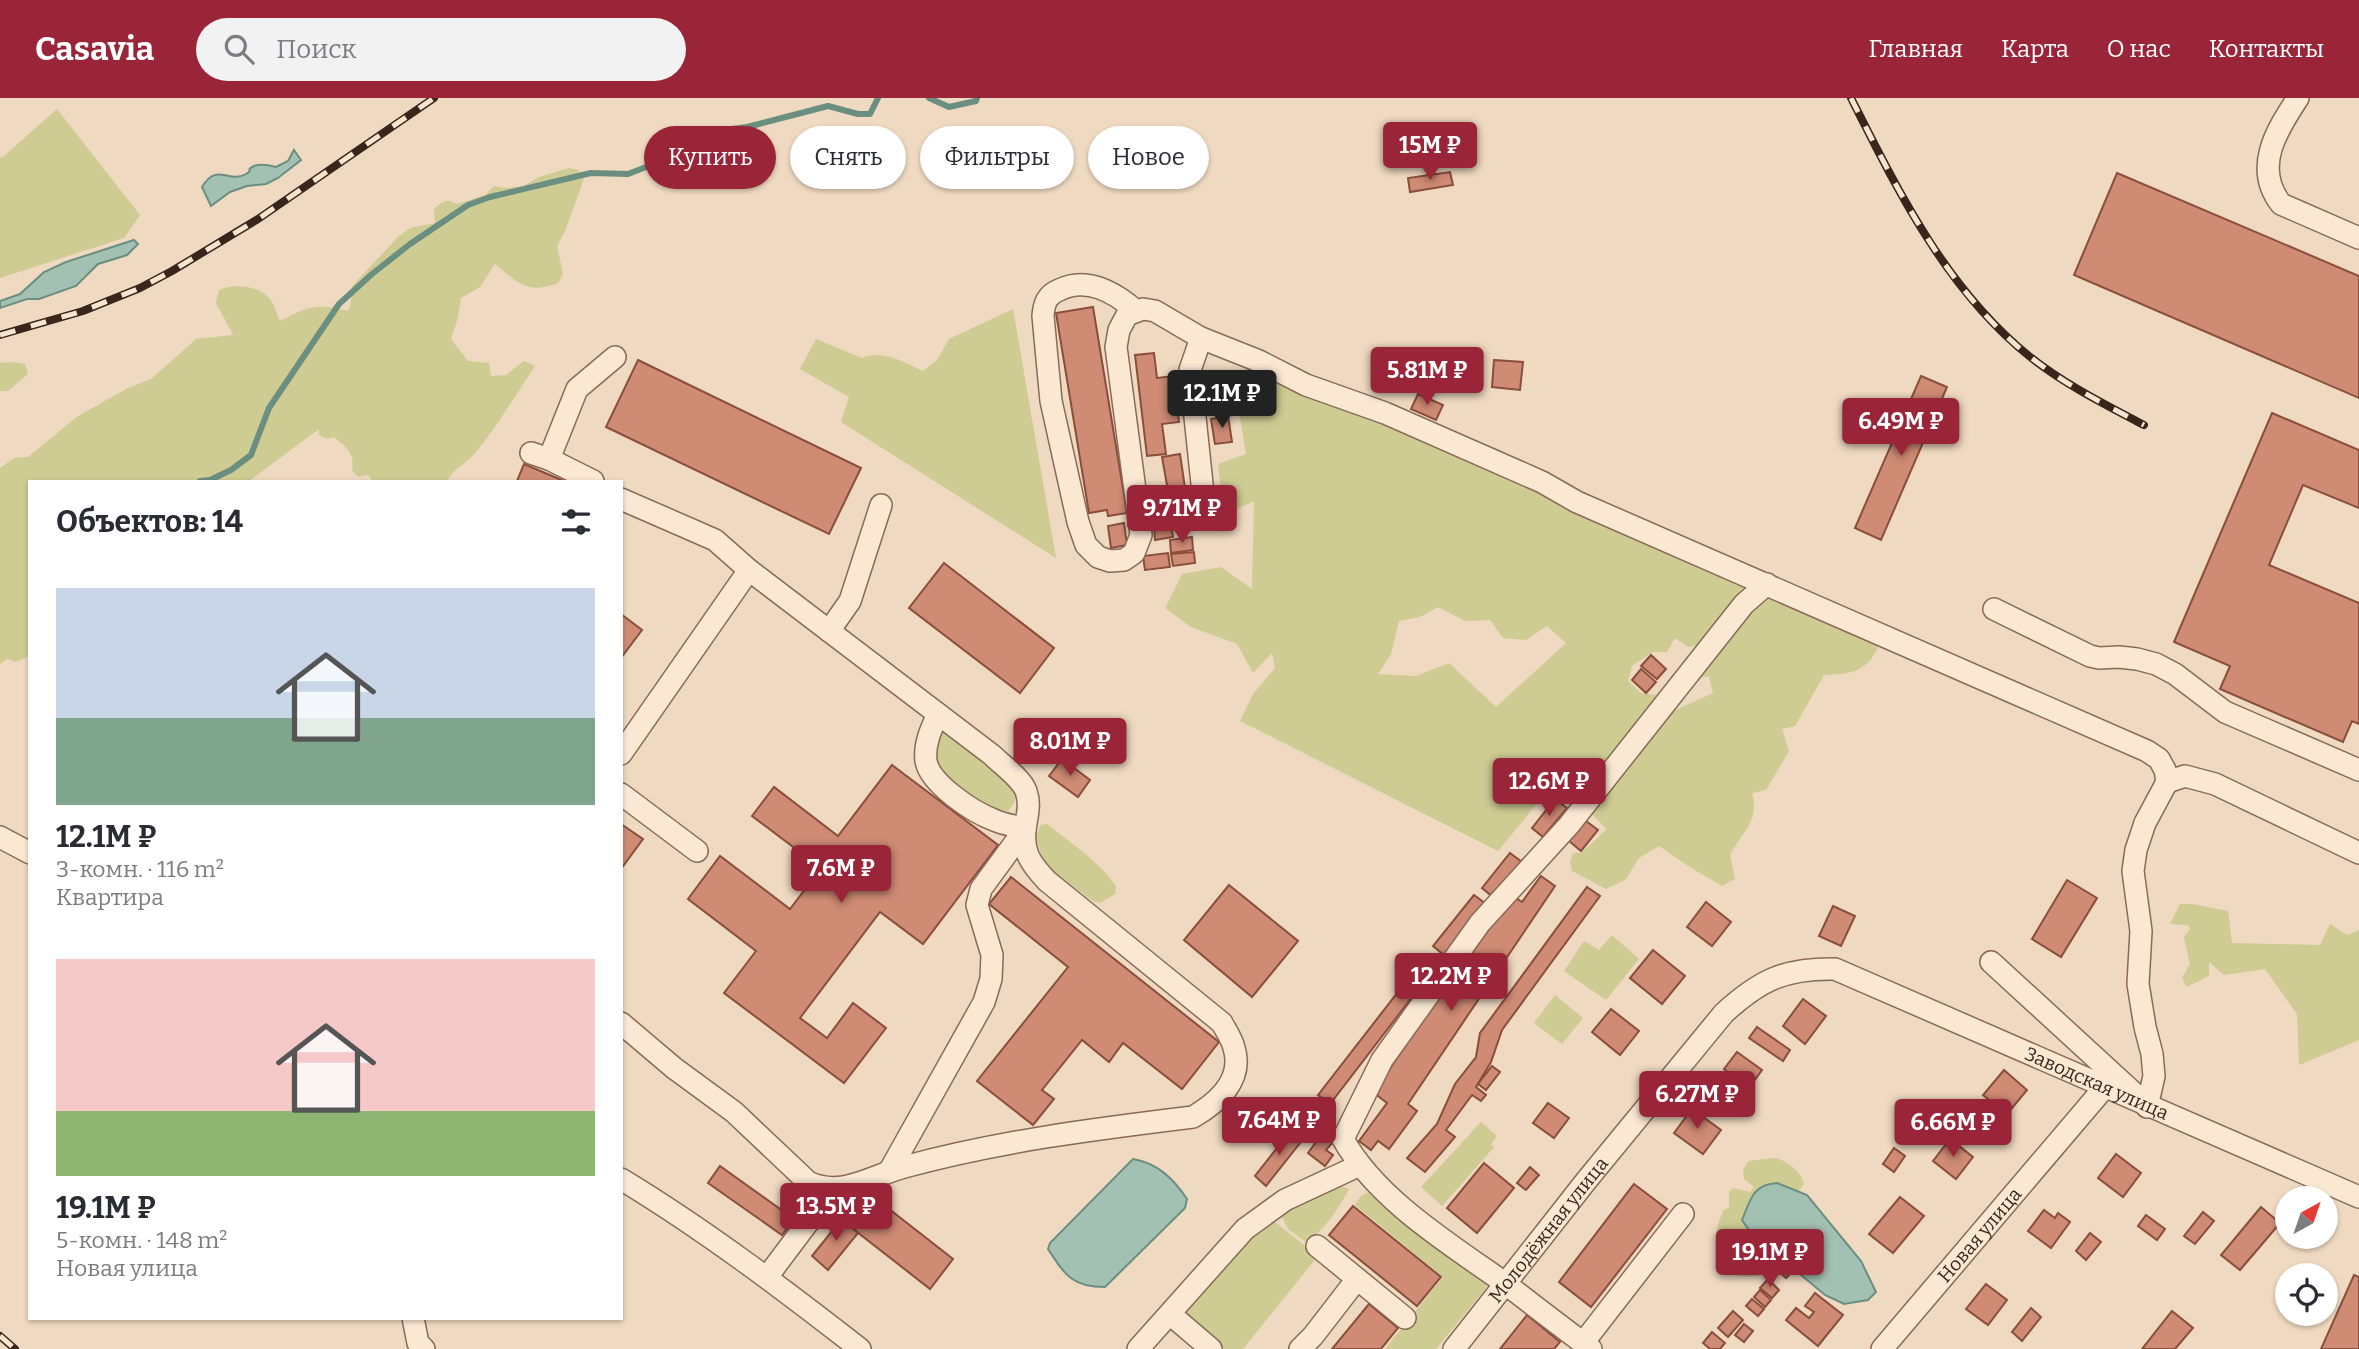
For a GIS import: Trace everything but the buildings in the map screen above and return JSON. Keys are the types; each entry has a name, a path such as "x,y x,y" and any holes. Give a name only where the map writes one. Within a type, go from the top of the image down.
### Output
{"street":[{"path":"2298,98 2281,123 2269,151 2267,177 2273,195 2281,204 2359,238"},
{"path":"1135,310 1122,321 1116,347 1141,535 1134,554 1124,560 1110,561 1098,557 1086,545 1078,522 1051,401 1043,316 1044,302 1054,292 1081,284 1120,297 1135,310 1155,311 1201,338 1259,361 1306,385 1385,413 1542,482 1577,502 2147,751 2159,759 2167,782 2146,823 2136,850 2133,871 2141,931 2138,984 2154,1076 2147,1107"},
{"path":"1201,338 1190,370 1203,493"},
{"path":"591,480 540,456 576,389 615,357"},
{"path":"623,500 715,540 750,570 992,755 1025,789 1030,806 1025,829 1025,848 1032,865 1047,881 1222,1023 1235,1048 1236,1072 1225,1092 1214,1104 1193,1117 1034,1137 961,1151 890,1170 835,1189 821,1188 808,1182 734,1112 674,1068 623,1025"},
{"path":"829,631 850,601 881,505"},
{"path":"623,751 750,570"},
{"path":"1683,1214 1587,1346 1462,1255 1377,1185 1360,1166 1343,1139 1382,1060 1480,923 1569,825 1744,604 1767,584"},
{"path":"1994,609 2090,656 2119,657 2156,664 2175,674 2225,712 2359,770"},
{"path":"938,715 931,728 926,749 926,762 930,773 939,784 964,803 993,820 1025,829"},
{"path":"2167,782 2185,776 2216,784 2359,853"},
{"path":"623,796 697,851"},
{"path":"890,1170 984,1002 991,979 992,955 976,905 981,890 1025,829"},
{"path":"0,837 28,852"},
{"path":"1992,962 2147,1107"},
{"name":"Молодёжная улица","path":"1454,1349 1724,1013 1747,992 1773,978 1807,968 1835,969"},
{"name":"Заводская улица","path":"1835,969 2359,1197"},
{"name":"Новая улица","path":"1882,1349 2104,1087"},
{"path":"1138,1349 1245,1229 1285,1200 1360,1166"},
{"path":"623,1180 673,1211 767,1277 860,1349"},
{"path":"767,1277 809,1221 821,1188"},
{"path":"1317,1247 1405,1318"},
{"path":"1300,1349 1357,1279"},
{"path":"1170,1314 1211,1349"},
{"path":"413,1320 418,1343 424,1349"}],"shaded area":[{"path":"57,109 140,215 124,238 0,278 0,156 2,158"},
{"path":"294,150 301,160 278,178 266,184 247,186 230,192 211,206 202,187 207,180 218,175 240,176 259,165 276,167 288,161"},
{"path":"569,168 578,170 584,179 557,246 563,274 558,283 539,288 531,287 517,281 495,264 480,287 461,298 451,339 468,361 489,363 491,376 506,375 524,361 535,366 485,441 448,480 372,480 368,475 358,477 352,470 349,451 334,437 327,439 319,435 319,429 250,480 28,480 28,657 16,662 7,659 0,664 0,468 14,458 28,457 78,416 128,388 151,379 196,339 233,335 216,303 219,290 239,286 260,291 271,300 280,321 313,307 348,311 353,285 398,237 410,228 435,223 434,209 440,204 448,201 457,204 485,195 494,186 524,186 539,177"},
{"path":"134,240 138,244 127,255 98,264 76,286 39,299 27,299 0,308 0,301 20,294 44,272"},
{"path":"1013,309 1056,558 841,422 849,397 800,369 816,339 862,358 885,356 923,371 937,360 949,339"},
{"path":"0,363 25,364 28,374 8,391 0,391"},
{"path":"1249,367 1395,427 1880,642 1871,660 1865,665 1843,674 1824,675 1795,726 1782,729 1789,751 1766,790 1752,793 1752,819 1730,855 1735,879 1722,886 1659,846 1639,858 1625,880 1606,889 1572,871 1570,862 1573,853 1581,853 1607,829 1579,802 1553,784 1498,851 1240,721 1253,694 1275,668 1272,653 1253,673 1237,644 1191,627 1165,608 1182,574 1221,567 1252,589 1254,501 1224,515 1218,464 1246,454 1236,393 1238,376","holes":["1438,607 1465,621 1490,620 1503,638 1526,640 1547,626 1566,643 1496,707 1449,663 1416,676 1378,674 1391,654 1399,621 1420,617","1675,638 1688,647 1704,644 1698,676 1709,677 1713,693 1671,712 1657,703 1656,695 1641,693 1628,681 1632,666 1653,652 1667,652"]},
{"path":"941,727 1007,780 1016,797 1008,811 991,808 959,791 938,770 934,754"},
{"path":"1047,824 1105,872 1116,886 1115,894 1100,903 1093,901 1046,867 1035,837 1041,825"},
{"path":"2180,904 2228,911 2232,943 2320,945 2330,924 2347,935 2359,930 2359,1040 2299,1065 2297,1014 2265,969 2224,975 2209,962 2209,976 2187,987 2182,978 2190,964 2184,937 2190,929 2188,925 2170,924"},
{"path":"1612,935 1639,959 1606,1000 1564,971 1584,941 1599,950"},
{"path":"1555,995 1583,1018 1562,1044 1534,1023"},
{"path":"1481,1122 1497,1136 1491,1144 1494,1147 1442,1206 1421,1187"},
{"path":"1776,1158 1794,1168 1804,1184 1789,1204 1780,1253 1768,1273 1746,1277 1730,1274 1725,1271 1725,1253 1717,1238 1719,1221 1724,1210 1729,1207 1729,1192 1733,1188 1750,1192 1754,1187 1744,1179 1743,1170 1748,1161"},
{"path":"1133,1159 1150,1164 1170,1178 1187,1199 1185,1208 1105,1287 1077,1282 1070,1278 1054,1258 1048,1249 1050,1243"},
{"path":"1777,1183 1807,1195 1861,1261 1876,1292 1868,1300 1844,1304 1825,1295 1751,1233 1742,1220 1750,1200 1757,1190"},
{"path":"1335,1184 1349,1189 1319,1232 1306,1242 1288,1229 1282,1217 1289,1205"},
{"path":"1369,1192 1454,1263 1487,1280 1486,1288 1436,1349 1385,1349 1443,1277 1355,1205 1361,1196"},
{"path":"1275,1222 1318,1256 1243,1349 1224,1349 1184,1314 1249,1237"}],"waterway":[{"path":"210,480 231,470 251,455 269,408 339,304 410,244 468,205 490,197 591,173 628,174 677,155 709,132 747,127 828,106 858,114 870,114 878,98"},
{"path":"929,98 949,107 976,101 977,98"}],"railway":[{"path":"0,335 83,311 140,288 172,271 258,219 434,98"},
{"path":"1851,98 1926,237 1973,300 1999,329 2042,366 2144,425"},
{"path":"0,1336 15,1349"}]}
